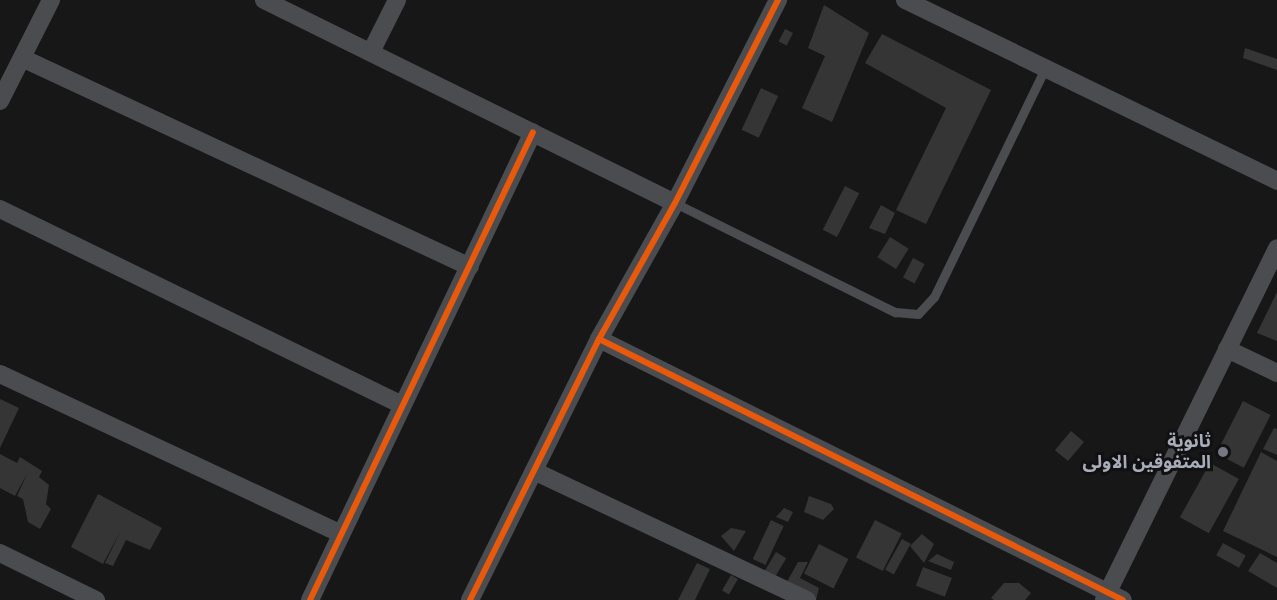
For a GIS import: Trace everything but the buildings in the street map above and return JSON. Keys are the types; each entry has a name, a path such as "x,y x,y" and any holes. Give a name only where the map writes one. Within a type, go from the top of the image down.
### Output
{"street":[{"path":"0,101 51,0"},
{"path":"264,0 675,203"},
{"path":"371,52 397,0"},
{"path":"470,600 599,339 675,203 778,0"},
{"path":"905,0 1277,181"},
{"path":"22,58 470,267"},
{"path":"310,600 533,132"},
{"path":"0,209 402,405"},
{"path":"599,339 1112,597 1227,349 1277,248"},
{"path":"1227,349 1277,373"},
{"path":"0,374 340,534"},
{"path":"534,471 807,600"},
{"path":"0,553 94,600"}],"lane":[{"path":"675,203 895,312 918,314 934,297 1045,68"}],"cycle path":[{"path":"470,600 599,339 675,203 778,0"},
{"path":"310,600 533,132"},
{"path":"599,339 1123,600"}],"place":[{"name":"ثانوية المتفوقين الاولى","path":"1223,452"}]}
